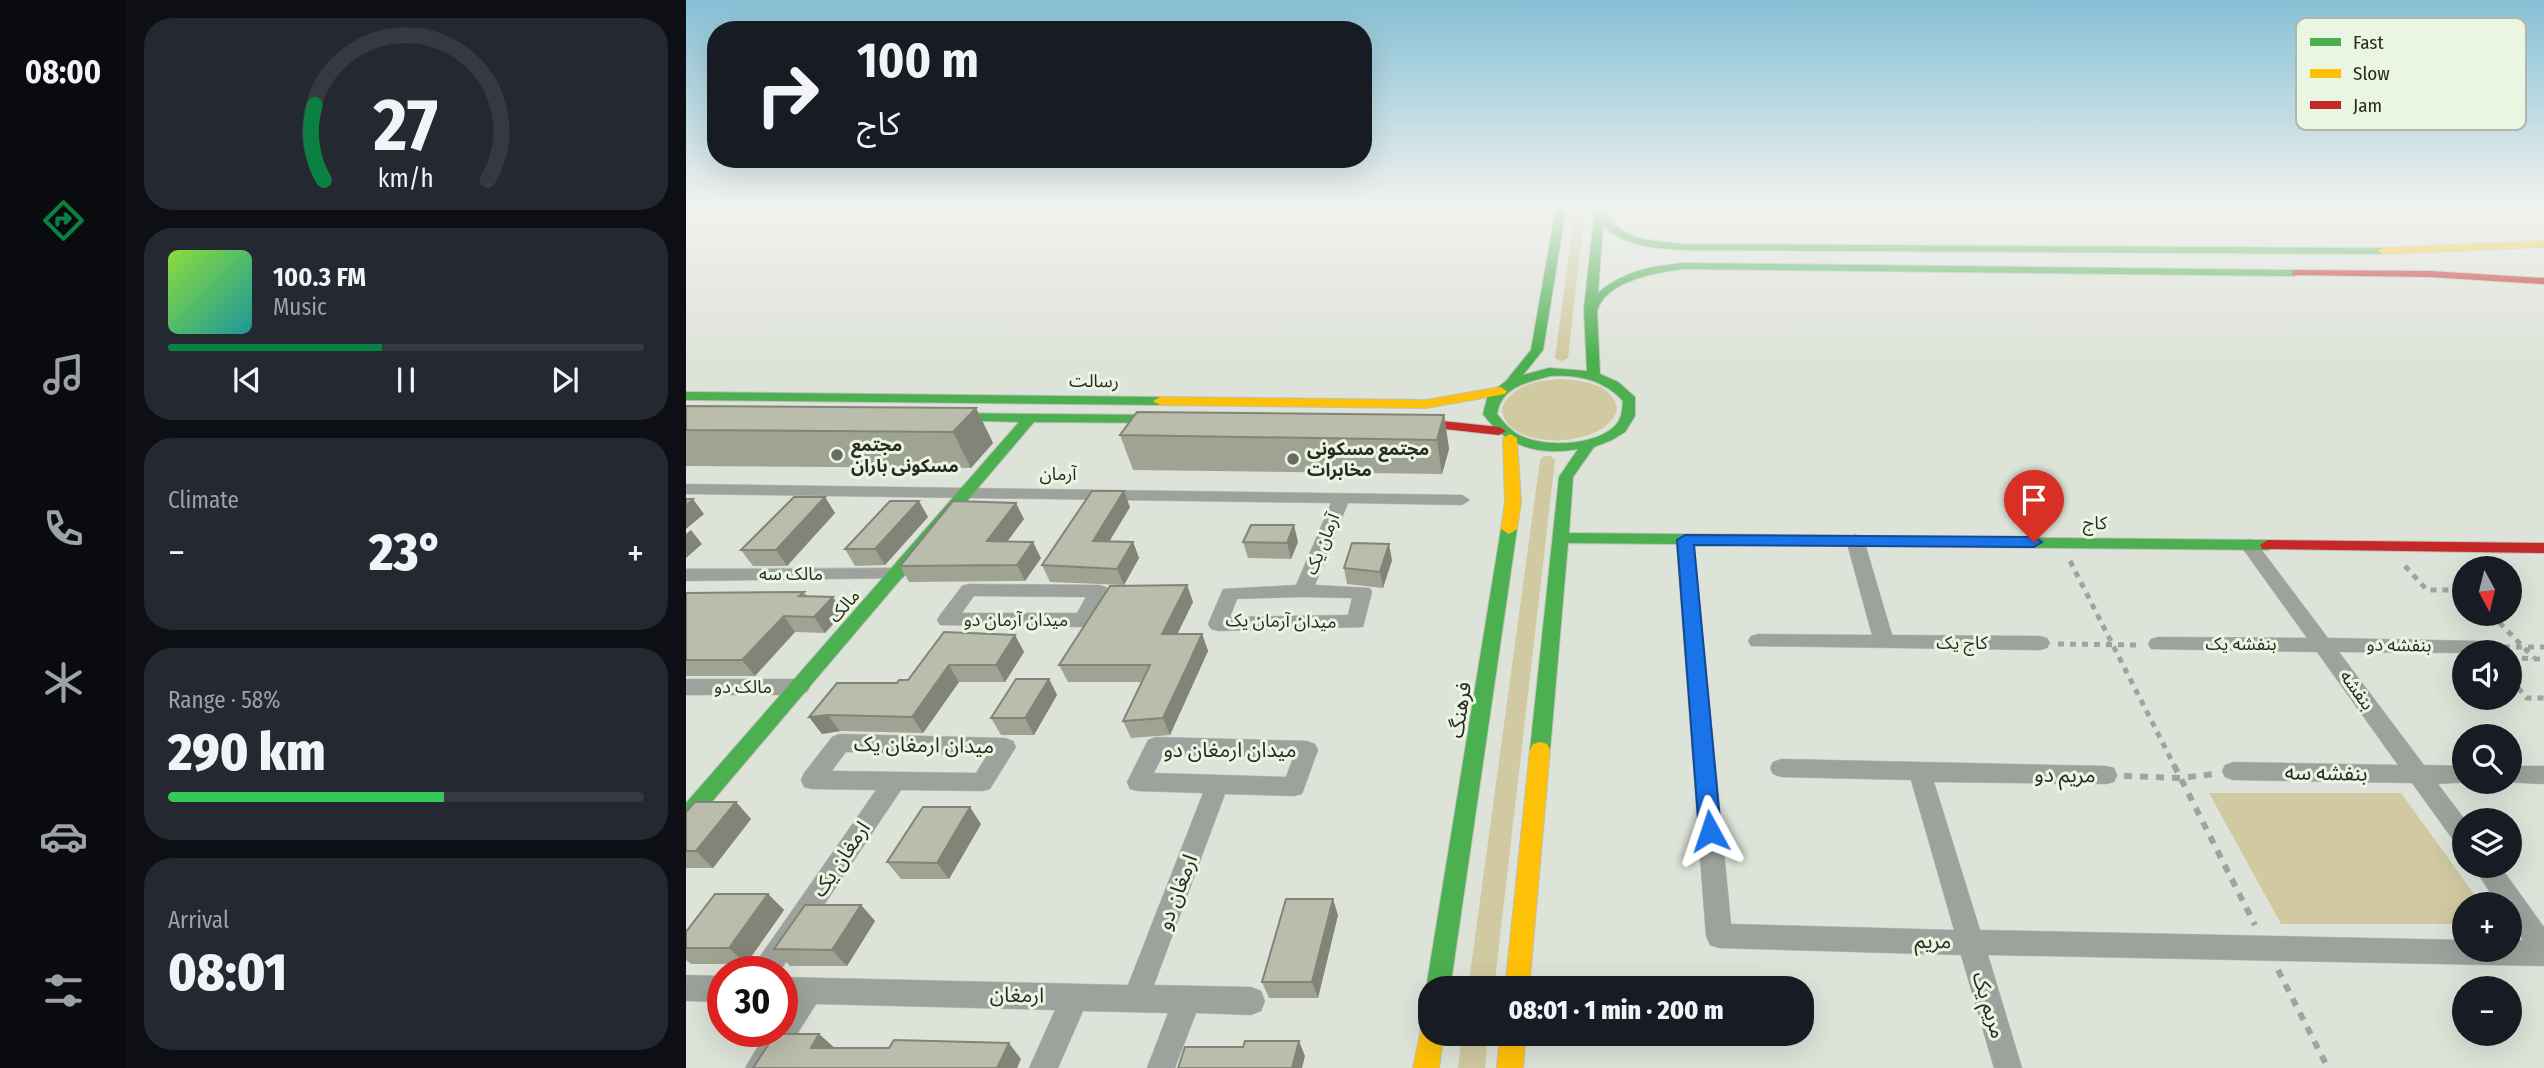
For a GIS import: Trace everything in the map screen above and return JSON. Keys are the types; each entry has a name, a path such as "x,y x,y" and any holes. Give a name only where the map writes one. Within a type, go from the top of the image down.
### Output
{"main road":[{"path":"1505,387 1538,350 1553,258"},
{"path":"1398,421 1425,422 1505,434 1548,447 1589,443 1615,432 1624,425 1632,408 1625,392 1617,385 1594,375 1589,344 1595,258"},
{"path":"1637,258 1641,262 1662,267 2430,274 2544,281"},
{"path":"1590,309 1605,288 1620,278 1662,267"},
{"name":"رسالت","path":"686,396 1426,404 1505,387 1549,372 1594,375"},
{"name":"فرهنگ","path":"1440,976 1513,502 1505,434 1490,415 1490,407 1505,387"},
{"path":"934,416 1180,419"},
{"name":"مالک","path":"686,818 1030,418"},
{"path":"1518,976 1566,477 1589,443"},
{"name":"کاج","path":"1562,538 2544,548"},
{"path":"1426,1068 1429,1046"},
{"path":"1510,1068 1512,1046"}],"street":[{"name":"آرمان","path":"686,489 1462,500"},
{"path":"1082,515 1096,494"},
{"name":"آرمان یک","path":"1303,591 1342,497"},
{"name":"مریم","path":"1685,540 1719,936 2268,950 2544,950"},
{"path":"1855,540 1884,642"},
{"name":"بنفشه","path":"2249,545 2452,821"},
{"path":"1032,590 1046,568"},
{"name":"مالک سه","path":"686,575 897,574"},
{"name":"میدان آرمان دو","path":"969,590 1032,590 1099,591 1083,620 947,620 969,590"},
{"name":"میدان آرمان یک","path":"1303,591 1363,593 1356,622 1218,624 1230,593 1303,591"},
{"name":"کاج یک","path":"1758,641 2040,643"},
{"name":"بنفشه یک","path":"2158,644 2324,644"},
{"name":"بنفشه دو","path":"2324,644 2452,646"},
{"name":"مالک دو","path":"686,687 800,687"},
{"name":"میدان ارمغان یک","path":"840,743 1005,747 982,782 894,782 812,780 840,743"},
{"name":"میدان ارمغان دو","path":"1156,746 1307,750 1294,787 1217,786 1138,782 1156,746"},
{"name":"مریم دو","path":"1781,768 2106,775"},
{"name":"بنفشه سه","path":"2233,771 2452,775"},
{"name":"مریم دو","path":"1969,941 1920,772 2106,775"},
{"path":"2522,775 2544,775"},
{"name":"ارمغان یک","path":"775,956 894,782"},
{"name":"ارمغان دو","path":"1136,998 1217,786"},
{"path":"2493,878 2544,950"},
{"name":"مریم یک","path":"1969,941 2008,1068"},
{"name":"ارمغان","path":"798,990 1251,1001"},
{"path":"1043,1068 1075,996"},
{"path":"1161,1068 1187,999"},
{"path":"759,1068 769,1047"}],"path":[{"path":"2060,542 2328,1068"},
{"path":"2398,558 2427,590 2452,590"},
{"path":"2503,626 2534,658"},
{"path":"2040,643 2158,644"},
{"path":"2523,647 2544,647"},
{"path":"2522,658 2544,659"},
{"path":"2522,692 2527,698 2544,698"},
{"path":"2106,775 2181,778 2233,771"}],"shaded area":[{"path":"1568,258 1579,258 1568,358 1562,361 1555,358"},
{"path":"1563,379 1596,385 1610,394 1617,409 1609,423 1595,432 1556,440 1536,438 1519,432 1507,422 1502,408 1513,393 1536,382"},
{"path":"1544,456 1551,456 1555,460 1495,976 1470,976 1540,460"},
{"path":"2209,793 2401,793 2452,864 2452,878 2462,878 2473,892 2452,892 2452,924 2281,924"},
{"path":"1461,1046 1487,1046 1485,1068 1458,1068"}],"building":[{"path":"686,406 976,408 953,432 686,430"},
{"path":"1137,412 1444,415 1437,440 1120,435"},
{"path":"1092,491 1124,491 1093,541 1133,542 1117,569 1042,565"},
{"path":"794,497 825,497 776,550 741,550"},
{"path":"890,501 919,501 875,549 845,549"},
{"path":"953,501 1016,503 987,541 1033,542 1017,565 900,566"},
{"path":"1251,525 1294,525 1287,543 1243,542"},
{"path":"1352,543 1389,544 1380,572 1344,568"},
{"path":"1187,585 1162,634 1202,634 1163,718 1123,721 1150,665 1059,665 1110,586"},
{"path":"804,592 799,596 833,597 814,617 784,616 742,660 686,660 686,593"},
{"path":"944,632 1015,635 996,665 949,665 912,717 809,717 837,683 897,683 899,680 908,680"},
{"path":"1016,679 1049,679 1025,718 991,718"},
{"path":"695,802 736,802 696,851 686,851 686,812"},
{"path":"923,807 970,807 937,863 887,862"},
{"path":"715,894 768,894 729,948 686,948 686,932"},
{"path":"1286,899 1333,899 1312,982 1262,982"},
{"path":"805,905 861,905 832,950 774,949"},
{"path":"798,1034 819,1034 811,1048 889,1048 894,1040 1009,1043 997,1068 753,1068 767,1047 798,1047"},
{"path":"1245,1041 1299,1041 1292,1068 1178,1068 1185,1047 1243,1047"}],"traffic: fast":[{"path":"1510,384 1537,350 1553,258"},
{"path":"1594,375 1591,312 1596,258"},
{"path":"1590,309 1609,289 1631,276 1656,269 1684,266 2296,273"},
{"path":"1549,372 1594,376 1622,391 1630,400 1628,416 1620,429 1590,443 1554,447 1523,442 1508,434 1490,414 1493,398 1511,383 1549,372"},
{"path":"686,396 1160,401"},
{"path":"948,417 1163,419"},
{"path":"686,818 1030,418"},
{"path":"1540,750 1566,477 1589,443"},
{"path":"1440,976 1509,529"},
{"path":"1562,538 2268,545"}],"traffic: slow":[{"path":"1160,401 1426,404 1500,391"},
{"path":"1509,529 1513,502 1510,438"},
{"path":"1518,976 1540,750"},
{"path":"1426,1068 1429,1046"},
{"path":"1510,1068 1512,1046"}],"traffic: jam":[{"path":"2296,273 2430,274 2544,281"},
{"path":"1413,422 1499,431"},
{"path":"2268,545 2544,548"}],"place":[{"name":"مجتمع مسکونی باران","path":"837,455"},
{"name":"مجتمع مسکونی مخابرات","path":"1293,459"}],"route":[{"path":"1710,831 1685,540 2034,542"}]}
